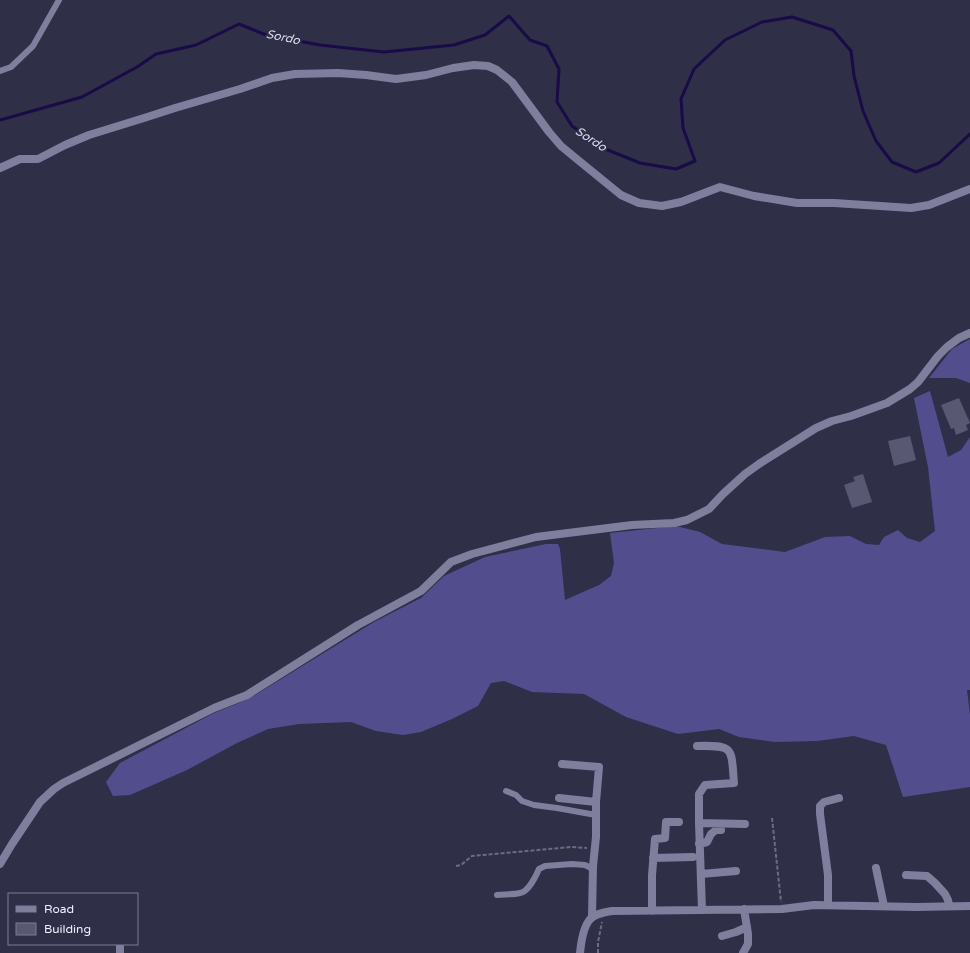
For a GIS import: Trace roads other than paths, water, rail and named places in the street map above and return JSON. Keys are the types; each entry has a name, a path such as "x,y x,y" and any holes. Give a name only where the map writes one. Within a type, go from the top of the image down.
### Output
{"street":[{"path":"0,168 20,159 38,159 89,135 272,78 296,74 338,73 396,79 426,75 453,68 474,65 488,66 512,82 561,146 621,195 640,203 662,206 668,205 720,187 754,196 797,203 834,203 912,208 929,205 970,189"},
{"path":"0,864 40,802 54,789 63,783 214,708 247,695 358,625 421,591 451,562 472,554 536,537 632,525 674,523 687,520 709,508 734,484 759,464 816,428 832,421 887,403 910,389 918,382 947,347 959,338 970,333"},
{"path":"697,746 716,746 729,750 731,754 734,783 705,786 699,794 699,844 702,910"},
{"path":"562,764 599,767 596,802 596,837 593,869 592,917"},
{"path":"559,798 596,802"},
{"path":"828,905 828,875 820,806 824,802 839,798"},
{"path":"652,911 653,858 655,839 665,838 666,822 679,822"},
{"path":"699,823 745,824"},
{"path":"699,844 708,842 711,834 716,830 721,830"},
{"path":"653,858 693,857"},
{"path":"876,868 884,906"},
{"path":"701,874 736,871"},
{"path":"906,876 926,876 945,894 948,900 948,906"},
{"path":"580,953 585,930 592,917 602,913 618,911 782,909 814,904 970,906"},
{"path":"743,953 748,944 744,909"},
{"path":"722,936 747,927"}],"lane":[{"path":"0,72 11,67 34,46 59,0"},
{"path":"506,791 516,795 522,801 534,805 596,815"},
{"path":"497,895 519,894 524,892 535,878 539,869 545,866 572,864 585,865 593,869"}],"waterway":[{"name":"Sordo","path":"0,120 82,97 137,67 156,54 196,45 239,24 266,35 320,45 384,52 454,45 485,35 509,16 530,40 547,46 559,69 557,102 572,126 603,148 640,163 676,169 695,161 683,128 681,99 694,69 725,40 762,22 792,17 833,30 851,51 854,76 863,111 876,141 892,162 916,172 939,163 970,134"}]}
